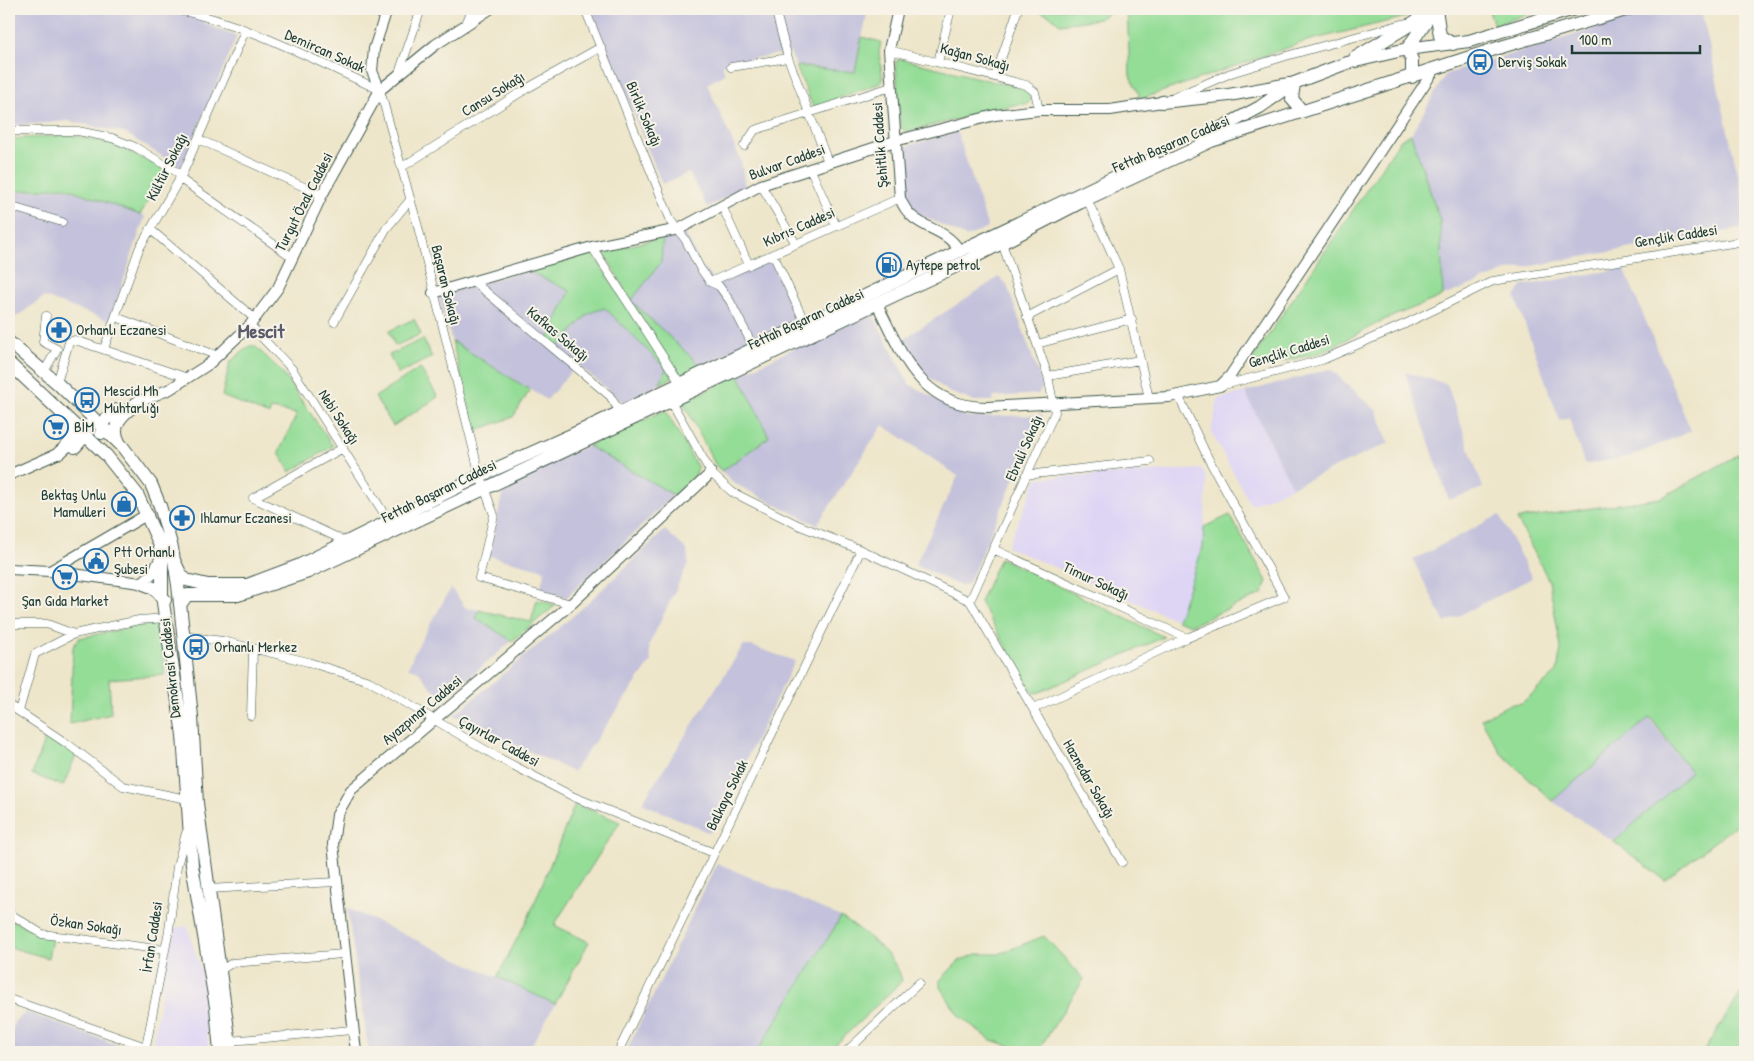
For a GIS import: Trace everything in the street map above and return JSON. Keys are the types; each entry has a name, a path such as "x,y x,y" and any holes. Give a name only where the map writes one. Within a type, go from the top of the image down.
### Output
{"main road":[{"path":"1347,63 1411,22 1436,9"},
{"path":"1436,9 1440,36 1453,44"},
{"path":"1412,77 1412,60 1407,49 1436,9"},
{"name":"Fettah Başaran Caddesi","path":"482,482 670,401 757,353 805,323 1112,177 1214,132 1247,114 1294,83 1347,63 1407,49 1453,44 1574,9"},
{"name":"Fettah Başaran Caddesi","path":"178,585 198,594 238,595 255,591 308,572 392,526 680,382 877,304 1087,199 1211,141 1629,9"},
{"path":"1162,102 1238,93 1294,83 1292,99 1302,111"},
{"path":"1238,93 1247,114 1249,129"},
{"name":"Demokrasi Caddesi","path":"9,342 37,368 57,383 122,446 156,494 174,560 178,585 192,717 197,803 230,1047"},
{"name":"Demokrasi Caddesi","path":"9,363 85,433 138,494 148,514 162,555 162,596 167,618 183,735 188,826 202,929 216,1007 220,1052"},
{"path":"88,414 100,416 138,402"},
{"path":"122,446 116,436 116,424 138,402"},
{"path":"74,447 83,440 85,433 85,420 78,404"},
{"path":"103,452 102,426 106,418 117,410"},
{"path":"58,453 69,444 73,436 71,424 64,414"},
{"path":"58,453 74,447 88,445 103,452"},
{"name":"Fettah Başaran Caddesi","path":"174,560 180,574 192,583 247,585 300,565 347,542 392,526"},
{"path":"162,555 167,572 178,585"},
{"path":"141,583 154,588 182,621"},
{"path":"180,605 184,596 198,594"}],"street":[{"name":"Demircan Sokak","path":"174,9 203,14 245,30 380,90"},
{"path":"365,9 386,12 374,49 372,71 380,90"},
{"path":"399,73 421,9"},
{"path":"466,24 472,9"},
{"name":"Turgut Özal Caddesi","path":"138,402 188,378 218,356 253,322 278,288 322,195 380,90 435,45 490,9"},
{"name":"Birlik Sokağı","path":"585,9 671,221 679,229 700,268 710,282 719,286 730,301 757,353"},
{"path":"776,9 788,58 828,162"},
{"name":"Şehitlik Caddesi","path":"898,9 889,50 894,141 900,198 909,216 950,239 959,250"},
{"path":"938,62 951,9"},
{"path":"995,77 1018,9"},
{"path":"1162,102 1231,74 1268,62 1338,40 1411,22"},
{"name":"Kültür Sokağı","path":"104,350 139,249 181,177 245,30"},
{"name":"Cansu Sokağı","path":"402,167 526,89 601,47"},
{"name":"Kağan Sokağı","path":"889,50 1026,85 1035,92 1039,110"},
{"path":"731,67 788,58"},
{"path":"1220,386 1230,376 1434,70"},
{"path":"744,146 755,130 891,87"},
{"name":"Başaran Sokağı","path":"380,90 402,167 482,482 494,515 479,578 571,604"},
{"name":"Bulvar Caddesi","path":"433,293 592,247 679,229 761,185 894,141 995,115 1039,110 1110,110 1162,102"},
{"path":"9,131 78,132 112,138 135,147 181,177 292,257"},
{"path":"198,138 322,195"},
{"path":"810,168 836,226"},
{"path":"761,185 796,244"},
{"name":"Kıbrıs Caddesi","path":"710,282 900,198"},
{"path":"1087,199 1119,269 1149,398"},
{"path":"334,322 386,229 410,200"},
{"path":"9,206 62,222"},
{"path":"722,206 749,265"},
{"name":"Nebi Sokağı","path":"150,229 253,322 292,369 392,526"},
{"name":"Gençlik Caddesi","path":"877,304 912,372 939,393 966,405 976,407 1149,398 1178,395 1220,386 1322,360 1405,324 1493,281 1745,241"},
{"name":"Ebruli Sokağı","path":"970,601 1055,412 1048,376 1002,243"},
{"path":"592,247 680,382"},
{"path":"773,254 805,323"},
{"path":"1027,317 1119,269"},
{"name":"Kafkas Sokağı","path":"473,281 610,396 620,412"},
{"path":"37,368 45,370 57,349 43,342 46,316"},
{"path":"116,317 218,356"},
{"path":"1037,344 1132,319"},
{"path":"57,383 69,342 75,340 188,378"},
{"path":"1048,376 1140,360"},
{"path":"1032,709 1187,638 1284,597 1208,458 1178,395"},
{"path":"670,401 711,473 732,492 798,524 861,550 970,601"},
{"path":"343,448 253,498 347,542"},
{"path":"9,474 58,453"},
{"path":"1026,475 1150,461"},
{"name":"Ayazpınar Caddesi","path":"356,1052 343,954 333,834 337,815 345,798 571,604 711,473"},
{"path":"50,571 148,514"},
{"name":"Timur Sokağı","path":"994,549 1187,638"},
{"name":"Balkaya Sokak","path":"618,1052 861,550"},
{"path":"9,569 50,571 141,583 154,573 162,555"},
{"path":"69,559 67,569 74,574"},
{"name":"Haznedar Sokağı","path":"970,601 1122,862"},
{"path":"19,711 35,654 74,634 139,620 167,618"},
{"path":"9,624 47,624 74,634"},
{"name":"Çayırlar Caddesi","path":"184,636 223,641 369,681 499,758 574,797 714,853"},
{"path":"251,716 253,649"},
{"path":"9,706 70,745 123,786 187,799"},
{"name":"İrfan Caddesi","path":"146,1050 165,950 178,866 188,826"},
{"path":"208,889 336,882"},
{"name":"Özkan Sokağı","path":"9,913 42,934 165,950"},
{"path":"221,970 232,963 343,954"},
{"path":"846,1052 918,983"},
{"path":"9,999 146,1050"},
{"path":"230,1047 352,1030"}],"shaded area":[{"path":"9,9 209,9 205,24 237,36 181,168 125,133 68,121 9,126"},
{"path":"591,9 868,9 855,72 796,66 790,52 722,64 725,74 707,84 741,161 745,188 707,207 689,173 662,184"},
{"path":"1659,9 1701,9 1745,207 1745,228 1509,270 1443,296 1440,221 1411,134 1446,74"},
{"path":"957,131 988,228 966,237 913,211 905,195 901,148"},
{"path":"64,188 145,216 110,321 44,297 9,322 9,193"},
{"path":"685,232 700,264 711,277 725,281 770,260 799,320 702,367 631,301 661,262 663,237"},
{"path":"1624,268 1691,431 1631,456 1588,464 1584,463 1569,418 1560,421 1515,297 1522,286"},
{"path":"526,270 570,291 548,339 558,347 589,313 605,308 666,369 660,384 624,403 577,364 547,400 452,341 438,296"},
{"path":"999,277 1007,285 1043,387 1038,394 994,397 992,401 973,401 949,392 912,365 902,340"},
{"path":"871,311 909,384 967,417 1043,415 968,584 961,586 915,565 958,476 883,425 817,525 735,484 716,466 683,402"},
{"path":"1330,369 1377,411 1389,443 1292,487 1245,392"},
{"path":"1405,372 1447,384 1483,488 1449,500"},
{"path":"1245,392 1292,487 1251,505 1211,432 1218,399"},
{"path":"588,446 674,495 566,598 540,590 545,570 489,556 505,481"},
{"path":"1202,469 1207,479 1203,547 1177,620 1007,547 1037,478"},
{"path":"1499,515 1532,578 1445,623 1413,560"},
{"path":"665,530 687,550 688,564 649,645 651,662 573,772 454,715 579,611"},
{"path":"451,588 466,608 479,610 476,618 512,641 448,695 438,695 417,670 408,668 414,653"},
{"path":"743,646 752,646 795,661 710,833 642,803"},
{"path":"1649,718 1691,772 1614,842 1552,801"},
{"path":"717,863 841,917 757,1052 626,1052"},
{"path":"347,908 555,1004 529,1049 526,1052 369,1052"},
{"path":"187,926 202,974 209,1052 151,1052 173,928"},
{"path":"26,1012 135,1052 9,1052 14,1022"}],"green space":[{"path":"1031,9 1114,9 1099,19 1060,24 1049,15"},
{"path":"1127,9 1422,9 1410,16 1307,41 1141,99 1130,76"},
{"path":"1488,9 1544,9 1494,25"},
{"path":"862,37 881,42 879,53 883,80 881,83 813,107 796,66 855,72"},
{"path":"901,59 1024,89 1030,92 1031,100 1027,104 1018,104 906,132 900,127 896,61"},
{"path":"1411,134 1440,221 1443,296 1386,319 1320,353 1283,361 1260,369 1253,358 1401,139"},
{"path":"70,135 111,143 166,170 140,215 64,187 9,192 9,139"},
{"path":"663,237 661,262 631,301 604,252"},
{"path":"593,254 673,377 660,384 666,369 605,308 589,313 558,347 548,339 570,291 526,270"},
{"path":"631,301 702,367 680,376"},
{"path":"414,319 421,334 395,346 389,331"},
{"path":"423,339 432,357 398,374 389,355"},
{"path":"452,341 530,390 513,417 475,431"},
{"path":"249,346 255,346 281,371 333,446 290,472 279,452 297,414 271,409 269,415 222,396 230,362"},
{"path":"420,368 438,397 393,426 375,397"},
{"path":"739,375 769,437 722,471 716,466 683,402"},
{"path":"665,410 698,468 695,476 674,495 588,446"},
{"path":"1745,451 1745,818 1665,880 1614,842 1691,772 1650,717 1552,801 1500,752 1481,719 1510,704 1522,703 1557,672 1561,648 1549,581 1517,519 1661,498"},
{"path":"1230,515 1267,581 1262,594 1191,625 1177,620 1203,547 1204,527"},
{"path":"1000,558 1164,637 1040,692 1033,693 980,602"},
{"path":"537,600 556,605 512,641 476,618 479,610 531,622"},
{"path":"152,623 159,626 165,675 109,679 111,714 70,724 73,647 79,638"},
{"path":"46,735 76,755 63,786 32,774"},
{"path":"575,804 620,822 554,925 589,942 555,1004 497,977 529,916"},
{"path":"841,917 878,944 893,961 902,981 828,1052 757,1052"},
{"path":"9,919 52,939 48,958 9,947"},
{"path":"1044,936 1084,979 1039,1049 1019,1049 991,1040 959,1016 940,987 940,980 959,961 976,954 999,954"},
{"path":"1745,987 1745,1052 1703,1052"}],"place":[{"name":"Derviş Sokak","path":"1480,62"},
{"name":"Aytepe petrol","path":"889,265"},
{"name":"Orhanlı Eczanesi","path":"59,330"},
{"name":"Mescid Mh Muhtarlığı","path":"87,400"},
{"name":"BİM","path":"56,427"},
{"name":"Bektaş Unlu Mamulleri","path":"124,504"},
{"name":"Ihlamur Eczanesi","path":"182,518"},
{"name":"Ptt Orhanlı Şubesi","path":"96,561"},
{"name":"Şan Gıda Market","path":"65,577"},
{"name":"Orhanlı Merkez","path":"196,647"}],"district":[{"name":"Mescit","path":"261,331"}]}
